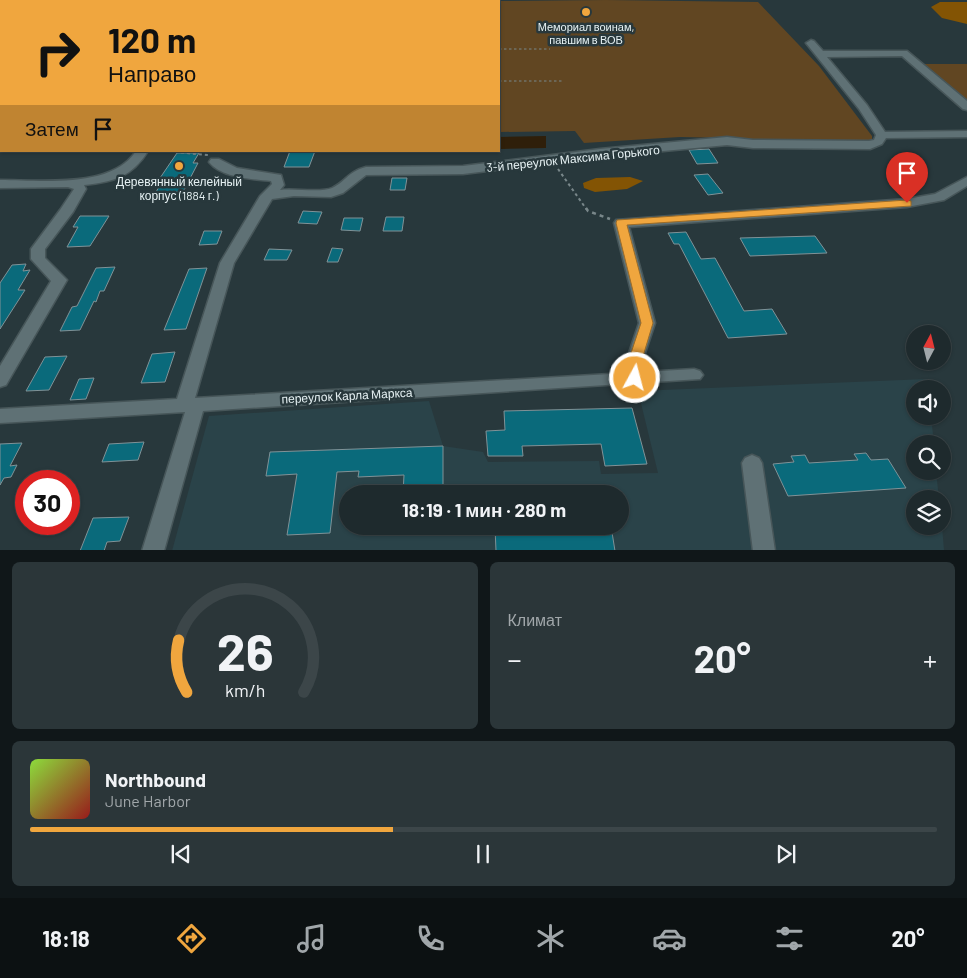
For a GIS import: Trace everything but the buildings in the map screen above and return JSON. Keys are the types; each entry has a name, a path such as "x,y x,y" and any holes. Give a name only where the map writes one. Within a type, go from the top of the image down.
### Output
{"street":[{"path":"811,42 863,107 882,135 967,134"},
{"path":"821,54 904,53 967,107"},
{"name":"3-й переулок Максима Горького","path":"267,196 294,192 326,194 338,190 358,173 366,171 463,170 600,153 727,141 753,144 870,145 878,142 882,135"},
{"path":"0,184 68,183 105,179 119,174 134,163 141,152"},
{"path":"153,550 227,263 267,196 278,185 277,178 235,171 218,166 215,162"},
{"path":"635,378 638,353 647,323 621,223 907,203 939,197 967,181"},
{"path":"0,381 59,280 38,259 38,249 66,212 80,188 78,185 68,183"},
{"name":"переулок Карла Маркса","path":"0,416 694,375"},
{"path":"752,463 764,550"}],"path":[{"path":"500,49 550,49"},
{"path":"500,81 562,81"},
{"path":"182,152 214,156 215,162"},
{"path":"554,160 560,173 588,210 621,223"}],"shaded area":[{"path":"500,1 758,2 819,66 872,136 872,140 864,143 758,142 731,138 680,137 584,143 575,131 500,132"},
{"path":"940,2 967,2 967,24 942,18 931,7"},
{"path":"923,64 967,64 967,101"},
{"path":"546,136 546,148 500,149 500,137"},
{"path":"630,177 643,181 627,189 595,192 584,188 583,183 596,178"},
{"path":"927,379 906,380 906,425 932,425 933,435 906,435 906,480 937,480 938,490 906,490 906,535 943,535 944,550 172,550 209,416 429,401 443,446 483,452 488,462 599,461 601,474 658,473 638,391"}],"place":[{"name":"Мемориал воинам, павшим в ВОВ","path":"586,12"},
{"name":"Деревянный келейный корпус (1884 г.)","path":"179,166"}],"route":[{"path":"635,378 638,353 647,323 621,223 907,203"}]}
